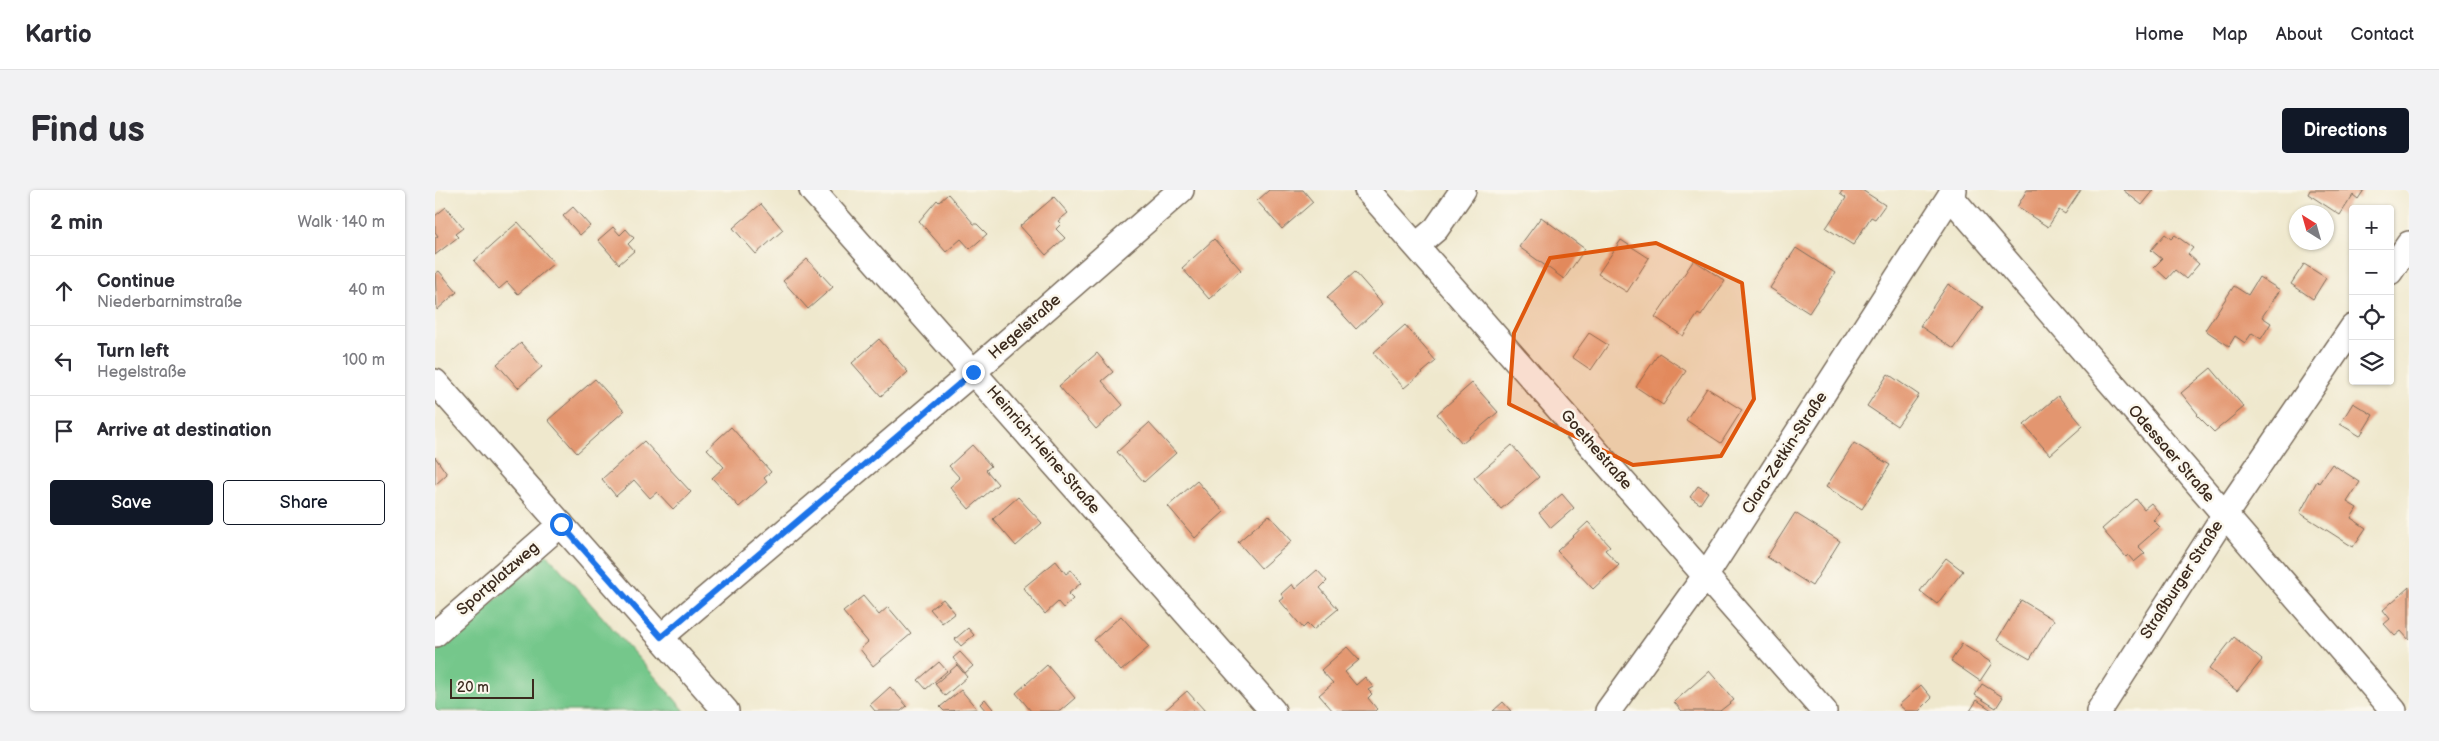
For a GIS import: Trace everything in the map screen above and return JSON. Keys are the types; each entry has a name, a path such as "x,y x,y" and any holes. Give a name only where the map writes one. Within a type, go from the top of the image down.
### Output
{"street":[{"name":"Heinrich-Heine-Straße","path":"812,190 1273,711"},
{"name":"Hegelstraße","path":"661,637 973,372 1181,190"},
{"name":"Goethestraße","path":"1367,190 1824,711"},
{"path":"1416,246 1436,229 1463,190"},
{"name":"Odessaer Straße","path":"1952,193 2224,516 2394,711"},
{"name":"Clara-Zetkin-Straße","path":"1608,711 1706,575 1952,193"},
{"path":"2394,266 2409,244"},
{"name":"Straßburger Straße","path":"2099,711 2224,516 2349,333"},
{"path":"435,382 726,711"},
{"name":"Sportplatzweg","path":"435,634 561,524"}],"highlighted area":[{"path":"1656,243 1742,283 1754,399 1721,456 1633,465 1509,404 1514,333 1550,258"}],"green space":[{"path":"547,554 685,711 435,711 435,653"}],"building":[{"path":"1269,190 1303,190 1313,202 1282,229 1257,201"},
{"path":"1843,190 1862,190 1885,205 1875,219 1871,217 1853,245 1826,228 1846,198 1840,194"},
{"path":"2027,190 2081,190 2065,214 2059,210 2048,227 2017,207"},
{"path":"2123,190 2154,190 2142,205"},
{"path":"2310,190 2364,190 2358,199 2353,195 2340,215 2334,211 2334,205 2325,205 2308,194"},
{"path":"948,194 974,224 977,224 987,234 970,249 961,239 946,252 919,221 937,200 939,202"},
{"path":"1054,197 1068,213 1058,221 1061,224 1056,229 1065,238 1046,255 1020,226"},
{"path":"761,204 783,230 756,254 733,228"},
{"path":"446,207 463,228 455,234 458,237 435,255 435,238 438,236 435,232 435,216"},
{"path":"573,207 590,226 580,235 563,216"},
{"path":"1541,217 1585,249 1564,279 1519,247"},
{"path":"518,222 554,263 518,294 507,282 499,289 474,261"},
{"path":"613,227 620,235 626,229 634,238 628,244 634,251 619,264 598,240"},
{"path":"2165,234 2171,239 2175,235 2193,248 2188,254 2199,264 2186,279 2175,270 2167,279 2154,267 2162,259 2151,250"},
{"path":"1214,239 1241,270 1209,299 1182,268"},
{"path":"1621,240 1649,258 1627,292 1598,274"},
{"path":"1796,248 1835,273 1809,313 1770,288"},
{"path":"807,259 833,287 808,309 783,281"},
{"path":"1694,260 1725,281 1701,316 1698,314 1683,336 1655,317"},
{"path":"2304,264 2326,278 2313,299 2291,284"},
{"path":"439,271 457,292 437,310 435,274"},
{"path":"1355,272 1383,304 1356,329 1327,297"},
{"path":"2259,277 2280,290 2262,317 2271,323 2261,339 2252,333 2245,343 2235,336 2229,346 2205,330 2234,286 2248,295"},
{"path":"1948,284 1983,307 1954,349 1920,326"},
{"path":"1405,325 1436,361 1404,388 1373,353"},
{"path":"1589,333 1608,345 1591,370 1572,357"},
{"path":"879,339 908,372 881,396 852,363"},
{"path":"521,343 542,367 518,388 497,364"},
{"path":"1097,353 1113,372 1102,381 1123,405 1096,429 1059,386"},
{"path":"1659,353 1686,371 1663,405 1636,387"},
{"path":"2211,368 2244,407 2214,432 2197,415 2181,393"},
{"path":"1888,374 1919,395 1897,426 1867,406"},
{"path":"595,379 624,411 577,453 548,420"},
{"path":"1472,383 1498,412 1462,443 1437,414"},
{"path":"1707,388 1742,410 1721,443 1686,420"},
{"path":"2058,396 2083,426 2050,455 2024,425"},
{"path":"2353,403 2373,415 2360,436 2340,424"},
{"path":"1149,423 1176,453 1144,482 1117,452"},
{"path":"731,427 771,472 764,478 767,482 739,507 712,478 724,467 707,449"},
{"path":"644,441 691,492 673,509 657,492 650,498 634,480 616,496 602,479"},
{"path":"1854,443 1890,465 1862,509 1826,487"},
{"path":"972,445 991,466 986,470 998,484 969,509 950,487 960,478 949,466"},
{"path":"1512,445 1539,477 1501,509 1474,478"},
{"path":"435,457 447,474 435,485"},
{"path":"2332,464 2360,482 2347,502 2357,508 2351,518 2366,528 2353,547 2300,513 2317,481 2319,483"},
{"path":"1197,481 1224,512 1195,538 1168,506"},
{"path":"1698,486 1708,492 1700,504 1690,497"},
{"path":"1562,494 1574,508 1551,528 1539,513"},
{"path":"1018,497 1042,523 1016,546 993,519"},
{"path":"2136,499 2144,509 2151,503 2160,514 2153,520 2160,527 2138,546 2145,553 2134,562 2128,555 2126,557 2102,529"},
{"path":"1795,513 1840,541 1812,586 1767,557"},
{"path":"1269,515 1292,541 1261,568 1238,542"},
{"path":"1588,522 1610,546 1605,550 1619,565 1593,589 1557,551"},
{"path":"1946,558 1963,571 1937,604 1920,591"},
{"path":"1056,561 1066,574 1071,570 1081,583 1068,594 1073,599 1063,608 1058,602 1045,614 1023,588"},
{"path":"1317,570 1327,581 1320,588 1338,609 1313,630 1307,624 1303,628 1280,601 1284,598 1281,594 1292,584 1295,589"},
{"path":"2409,587 2409,640 2401,631 2395,636 2384,624 2390,619 2383,610"},
{"path":"863,596 879,615 888,607 911,634 873,666 860,649 868,642 843,612"},
{"path":"943,599 955,613 942,623 930,609"},
{"path":"2021,600 2054,620 2030,659 1997,640"},
{"path":"1121,616 1149,647 1121,671 1094,640"},
{"path":"968,628 974,635 961,646 955,639"},
{"path":"2234,637 2262,660 2237,691 2209,669"},
{"path":"1962,644 1992,663 1980,681 1951,661"},
{"path":"1347,647 1359,660 1345,672 1356,685 1365,677 1373,687 1368,690 1372,694 1368,698 1377,709 1375,711 1333,711 1319,695 1333,683 1321,670"},
{"path":"960,652 973,666 965,673 953,658"},
{"path":"939,662 947,671 926,689 918,680"},
{"path":"957,665 967,677 945,696 935,684"},
{"path":"1047,665 1075,698 1060,711 1031,711 1016,693"},
{"path":"1709,671 1734,700 1720,711 1682,711 1674,702"},
{"path":"1982,684 2003,697 1996,708 1975,695"},
{"path":"1921,685 1932,698 1919,711 1906,711 1899,705"},
{"path":"890,687 907,706 901,711 875,711 870,705"},
{"path":"961,690 977,709 944,711 940,707"},
{"path":"1187,691 1205,711 1164,711"},
{"path":"985,699 993,709 991,711 986,711 980,704"},
{"path":"1977,700 1993,711 1970,711"},
{"path":"1503,702 1511,711 1493,711"}],"route":[{"path":"561,524 661,637 973,372"}]}
